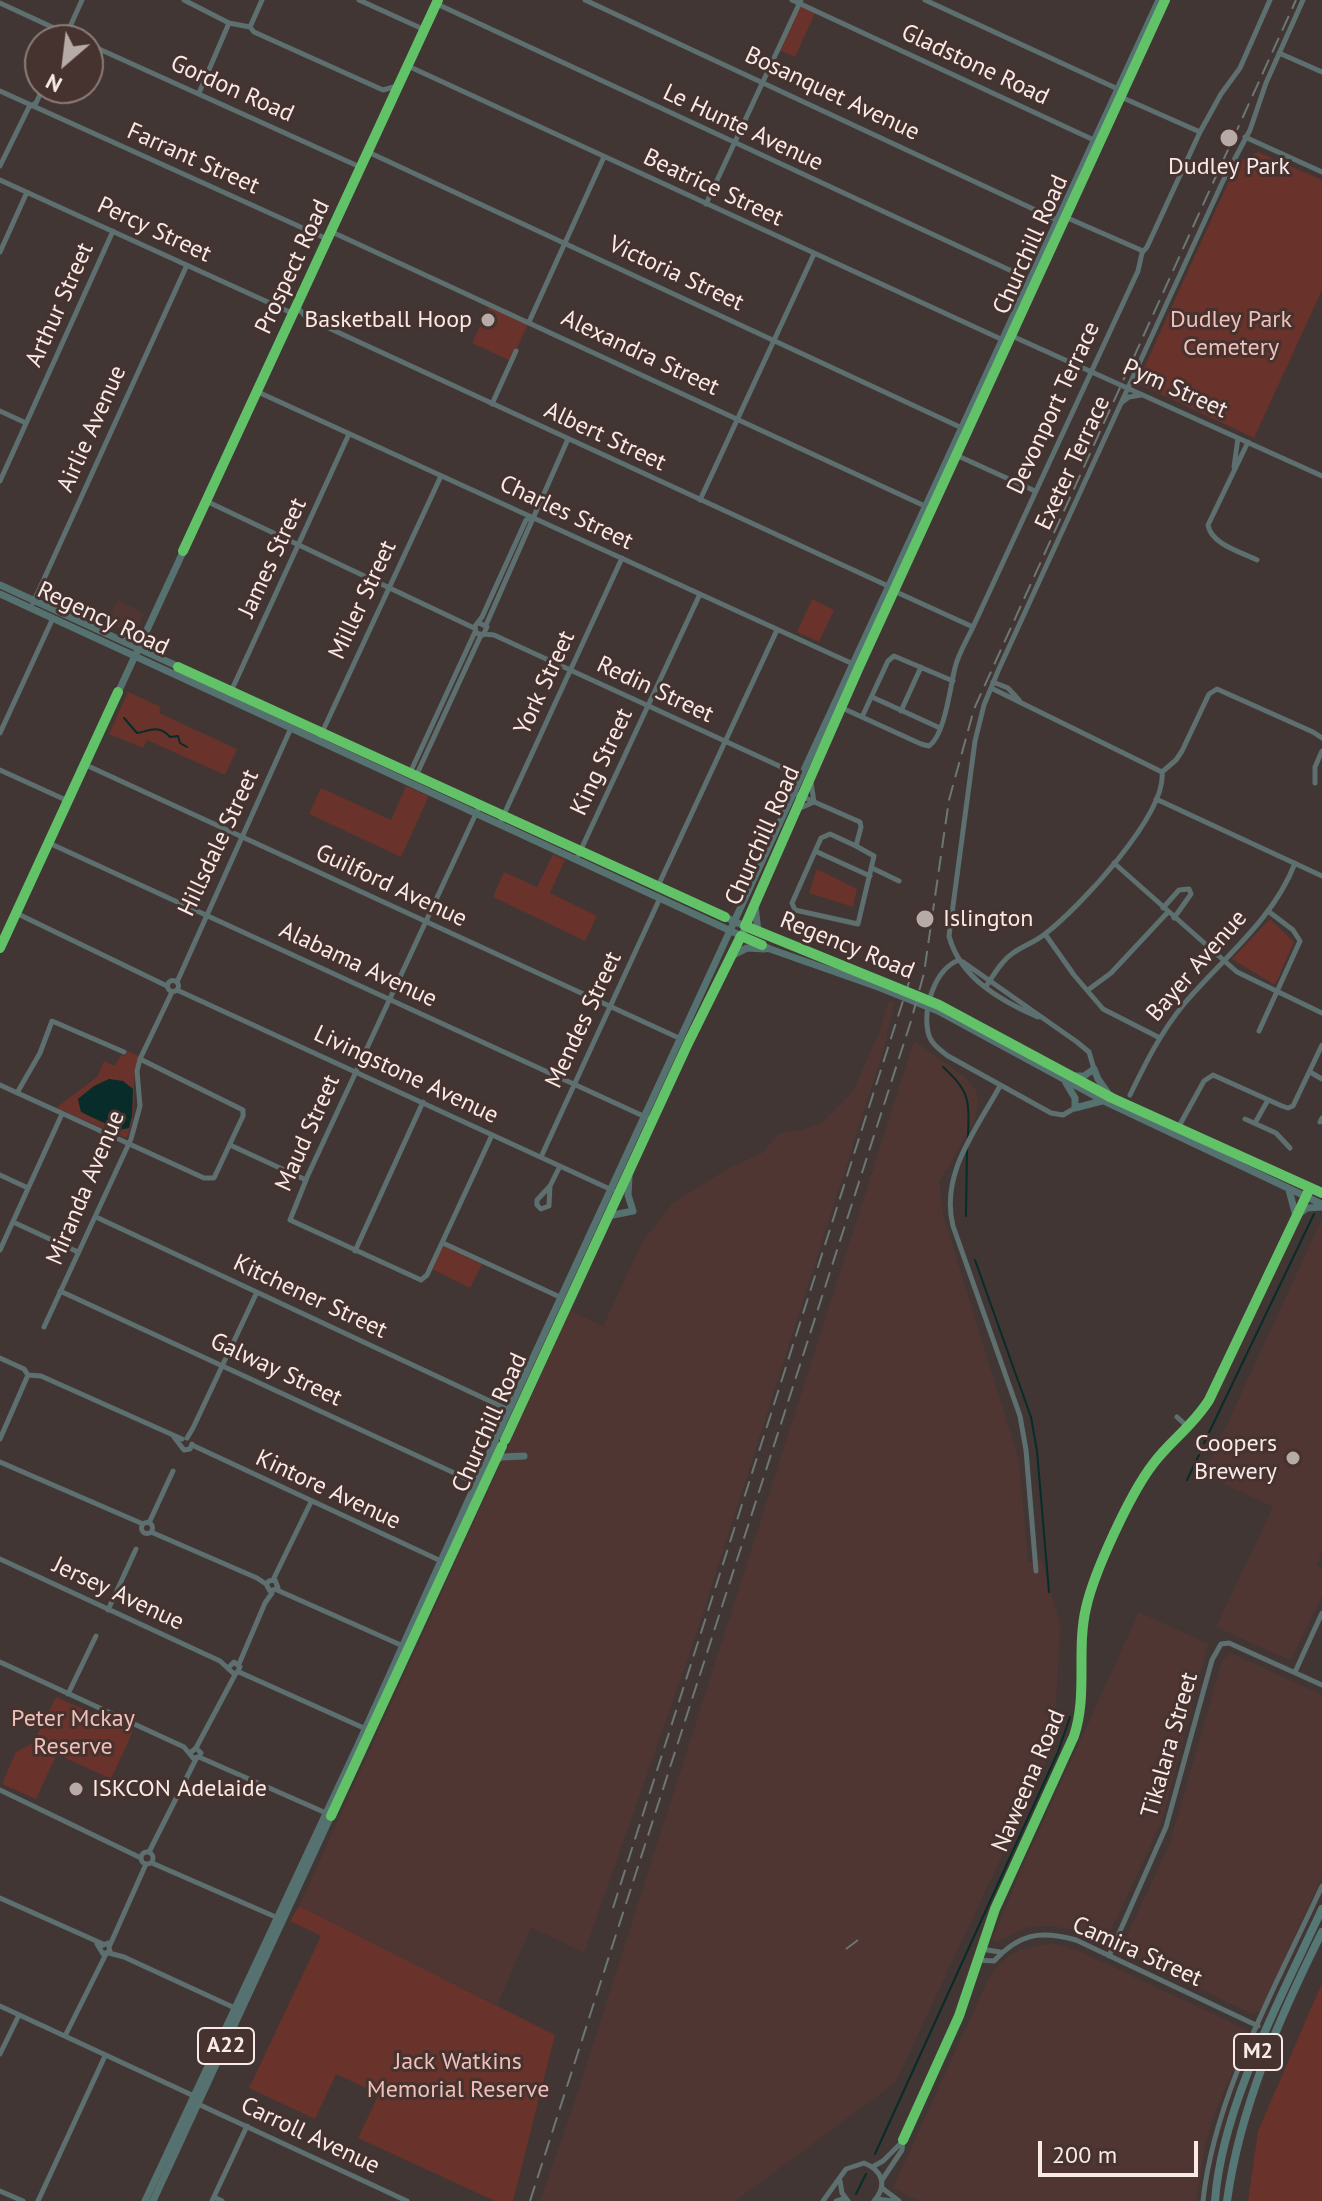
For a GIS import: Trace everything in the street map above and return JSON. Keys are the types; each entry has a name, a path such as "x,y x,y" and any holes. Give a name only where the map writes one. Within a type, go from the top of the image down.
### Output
{"highway":[{"name":"M2","path":"1215,2201 1226,2142 1243,2091 1322,1909"},
{"name":"M2","path":"1227,2201 1240,2132 1253,2093 1322,1932"}],"main road":[{"name":"Prospect Road","path":"0,948 438,2"},
{"name":"Churchill Road","path":"238,2010 298,1890 366,1729 509,1410 608,1216 681,1039 798,795 1161,3"},
{"name":"Churchill Road","path":"965,430 1003,340 1010,332"},
{"path":"997,355 1010,332"},
{"name":"Regency Road","path":"0,585 53,618 230,694 502,819 741,936 770,949 879,984"},
{"name":"Regency Road","path":"0,594 118,639 137,653 156,657 292,727 413,774 478,809"},
{"path":"118,639 133,639 147,631 156,657"},
{"name":"Churchill Road","path":"145,2201 196,2100 283,1907 495,1461 612,1190 733,955 795,812 798,795"},
{"name":"Regency Road","path":"579,855 658,886 938,1008 1108,1100 1322,1193"},
{"path":"755,905 758,932"},
{"path":"733,955 747,948 770,949"},
{"path":"1094,1069 1108,1100 1075,1108 1075,1098 1066,1078 1084,1076 1094,1069"},
{"name":"Regency Road","path":"1176,1131 1322,1205"},
{"path":"1259,1175 1263,1166"},
{"path":"608,1216 633,1211 628,1195 629,1170"},
{"path":"1287,1188 1296,1216 1307,1208 1322,1205"},
{"path":"495,1461 501,1457 524,1456"},
{"path":"283,1907 298,1890"},
{"name":"Churchill Road","path":"153,2201 196,2100"}],"street":[{"path":"71,24 82,0"},
{"path":"184,0 229,23 250,27 254,32 383,90 398,86"},
{"path":"250,27 262,0"},
{"path":"359,0 425,30"},
{"name":"Bosanquet Avenue","path":"585,0 1062,218 1143,251"},
{"name":"Gladstone Road","path":"792,0 1097,142"},
{"path":"925,0 1200,132"},
{"path":"1146,0 1161,3"},
{"name":"Devonport Terrace","path":"940,728 955,666 1138,271 1143,251 1200,132 1240,68 1270,0"},
{"name":"Exeter Terrace","path":"959,960 951,943 949,928 975,741 992,685 1245,137 1303,0"},
{"name":"Le Hunte Avenue","path":"438,2 1033,281"},
{"path":"706,204 800,2"},
{"path":"0,3 40,24"},
{"path":"199,93 229,23"},
{"name":"Gordon Road","path":"104,51 361,168"},
{"path":"1279,53 1322,72"},
{"name":"Beatrice Street","path":"408,66 1003,340"},
{"path":"383,90 389,106"},
{"name":"Farrant Street","path":"0,91 330,236"},
{"path":"0,166 29,107 33,105"},
{"path":"1245,137 1322,172"},
{"name":"Victoria Street","path":"368,152 965,430"},
{"path":"529,322 604,157"},
{"name":"Percy Street","path":"0,180 294,313"},
{"path":"0,252 27,192"},
{"name":"Arthur Street","path":"0,481 113,231"},
{"name":"Alexandra Street","path":"330,236 529,322 929,508"},
{"path":"700,500 814,254"},
{"name":"Airlie Avenue","path":"32,605 187,265"},
{"name":"Albert Street","path":"294,313 973,627"},
{"name":"Albert Street","path":"294,313 306,317"},
{"name":"Pym Street","path":"1010,332 1322,476"},
{"path":"492,404 516,351"},
{"name":"Charles Street","path":"258,392 856,666"},
{"path":"1121,403 1129,397 1146,395"},
{"path":"0,411 26,423"},
{"name":"James Street","path":"230,694 349,434"},
{"path":"1233,468 1238,438"},
{"path":"413,774 485,631 568,439"},
{"path":"1248,442 1209,519 1209,531 1216,539 1257,560"},
{"path":"954,454 1035,491"},
{"name":"Miller Street","path":"320,736 441,476"},
{"path":"206,501 485,631"},
{"path":"413,774 476,626 526,520 532,517"},
{"name":"York Street","path":"502,819 622,558"},
{"name":"King Street","path":"579,855 700,594"},
{"path":"0,733 53,618"},
{"name":"Redin Street","path":"476,626 806,777"},
{"path":"658,886 777,630"},
{"path":"862,717 892,657 897,656 953,681"},
{"path":"901,711 921,667"},
{"path":"992,685 1162,772"},
{"path":"988,984 1003,961 1045,934 1114,863 1143,826 1156,799 1162,772 1178,758 1212,690 1217,689 1251,703 1322,738"},
{"path":"838,706 929,746 934,742 940,728 872,697"},
{"name":"Hillsdale Street","path":"140,1059 292,727"},
{"path":"1315,783 1315,767 1322,751"},
{"name":"Guilford Avenue","path":"86,765 681,1039"},
{"path":"0,770 68,802"},
{"path":"806,777 814,802"},
{"path":"798,795 860,822 856,846"},
{"path":"1156,799 1322,876"},
{"path":"795,812 814,802"},
{"name":"Maud Street","path":"355,1251 293,1223 290,1216 478,809"},
{"path":"825,834 874,856 858,924 795,910 792,903 815,851 825,834"},
{"name":"Alabama Avenue","path":"49,843 649,1118"},
{"path":"815,851 870,876"},
{"path":"1114,863 1237,972 1322,1013"},
{"name":"Bayer Avenue","path":"1130,1095 1158,1037 1268,911 1295,863"},
{"path":"872,868 899,881"},
{"path":"1088,990 1111,973 1166,910 1179,890 1189,889 1189,899 1174,918"},
{"name":"Mendes Street","path":"541,1157 660,898"},
{"path":"1259,1031 1300,941 1293,930 1268,911"},
{"name":"Livingstone Avenue","path":"16,913 612,1190"},
{"path":"1045,934 1103,1009 1158,1037"},
{"path":"1075,1108 1063,1115 1051,1113 948,1056 928,1034 932,990 950,963 959,960 969,975 988,984 1019,1008 1038,1017 1089,1052 1094,1069"},
{"path":"17,1093 40,1053 50,1022 55,1021 124,1052"},
{"path":"1176,1131 1208,1076 1218,1076 1288,1108 1293,1106 1322,1045"},
{"path":"112,1056 116,1049"},
{"path":"0,1085 211,1179 216,1176 243,1116 241,1107 140,1059"},
{"name":"Miranda Avenue","path":"44,1327 128,1144 140,1106 137,1071 140,1059"},
{"path":"1310,1072 1322,1079"},
{"path":"1000,1086 964,1150 951,1181 949,1209 1019,1413 1026,1450 1036,1571"},
{"path":"1255,1123 1268,1100"},
{"path":"423,1102 355,1251 415,1279 426,1278 492,1135"},
{"path":"0,1250 62,1114"},
{"path":"1245,1119 1279,1136 1290,1148"},
{"path":"230,1145 306,1180"},
{"path":"550,1186 560,1166"},
{"path":"0,1175 28,1188"},
{"name":"Naweena Road","path":"882,2180 902,2150 903,2140 954,2028 995,1909 1078,1722 1083,1694 1082,1633 1095,1580 1146,1474 1162,1453 1189,1428 1209,1400 1310,1188"},
{"name":"Kitchener Street","path":"96,1217 509,1410"},
{"path":"13,1222 78,1252"},
{"path":"443,1243 565,1300"},
{"name":"Galway Street","path":"60,1291 476,1483"},
{"path":"187,1442 257,1292"},
{"name":"Kintore Avenue","path":"0,1358 24,1369 28,1375 41,1376 441,1561"},
{"path":"0,1439 28,1375"},
{"path":"1177,1417 1189,1428"},
{"path":"2,1461 403,1646"},
{"path":"148,1527 173,1471"},
{"path":"65,2036 311,1502"},
{"path":"108,1610 136,1549"},
{"name":"Jersey Avenue","path":"0,1559 366,1729"},
{"path":"1295,1672 1322,1613"},
{"path":"68,1694 96,1636"},
{"name":"Tikalara Street","path":"1109,1956 1166,1827 1217,1649 1221,1644 1229,1643 1322,1685"},
{"path":"0,1662 329,1814"},
{"path":"0,1790 278,1918"},
{"path":"1203,2201 1222,2116 1258,2026 1322,1886"},
{"path":"0,1898 238,2010"},
{"name":"Camira Street","path":"977,1960 994,1961 1000,1952 1021,1939 1044,1934 1076,1940 1258,2026"},
{"path":"981,1949 1000,1952"},
{"name":"Carroll Avenue","path":"0,2006 407,2201"},
{"path":"0,2054 19,2015"},
{"path":"38,2201 105,2056"},
{"path":"222,2201 213,2199 247,2126"},
{"name":"Naweena Road","path":"873,2167 903,2140"},
{"path":"823,2201 851,2165 864,2163 873,2167 882,2180 882,2188 875,2200 892,2201"},
{"path":"836,2201 847,2200 840,2180"},
{"path":"882,2188 899,2201"},
{"path":"0,2191 23,2201"}],"shaded area":[{"path":"118,600 144,613 136,630 129,632 107,622"},
{"path":"889,1000 894,1002 885,1045 696,1635 584,1953 531,1927 497,2005 299,1906 570,1311 603,1326 643,1241 672,1204 727,1169 762,1153 779,1133 822,1123 852,1093 880,1031"},
{"path":"914,1041 965,1077 976,1090 978,1104 974,1122 939,1182 944,1218 1019,1461 1028,1562 1042,1560 1060,1624 1054,1745 895,2083 735,2201 540,2201 575,2101"},
{"name":"Coopers Brewery","path":"1322,1219 1322,1552 1316,1565 1322,1568 1322,1595 1292,1658 1287,1659 1216,1627 1273,1507 1204,1474"},
{"path":"1139,1612 1208,1644 1163,1816 1149,1850 1106,1940 1097,1942 1072,1930 1052,1926 1028,1927 998,1942 994,1941 992,1939 1027,1857"},
{"path":"1231,1653 1322,1695 1322,1877 1261,2010 1252,2014 1126,1953 1122,1946 1169,1846 1222,1661"},
{"path":"1052,1943 1081,1952 1245,2029 1249,2034 1214,2114 1196,2201 919,2201 893,2188 995,1969 1020,1950"}],"green space":[{"path":"799,3 816,11 795,57 777,49"},
{"name":"Dudley Park Cemetery","path":"1258,152 1322,180 1322,290 1254,438 1137,383 1238,161"},
{"path":"490,304 529,322 511,361 472,343"},
{"path":"812,599 834,610 819,642 797,632"},
{"path":"128,692 161,707 159,713 237,749 225,775 147,740 143,748 109,734"},
{"path":"406,786 429,796 401,857 309,814 321,788 391,820"},
{"path":"553,854 565,860 550,893 597,916 585,941 493,897 504,872 537,887"},
{"path":"817,869 857,889 853,907 809,893"},
{"path":"1270,919 1294,942 1275,985 1232,959"},
{"path":"128,1051 139,1056 134,1077 133,1118 126,1138 56,1108 98,1076 104,1061 115,1066 121,1055 125,1056"},
{"path":"443,1245 482,1264 470,1288 432,1269"},
{"name":"Peter Mckay Reserve","path":"56,1697 133,1731 111,1779 57,1754 36,1799 2,1784 16,1752 33,1743"},
{"name":"Jack Watkins Memorial Reserve","path":"299,1906 555,2035 513,2201 495,2201 358,2138 379,2094 336,2074 315,2119 249,2088 321,1936 290,1921"},
{"path":"1322,1983 1322,2201 1248,2201 1258,2131"}],"water":[{"path":"109,1079 123,1081 133,1089 129,1128 119,1130 81,1112 78,1099"}],"waterway":[{"path":"124,718 137,733 158,729 170,737 178,736 180,743 187,747"},
{"path":"943,1067 959,1083 966,1098 968,1137"},
{"path":"966,1216 967,1147"},
{"path":"1204,1443 1314,1214"},
{"path":"975,1260 1031,1417 1037,1451 1049,1592"},
{"path":"1187,1480 1199,1455"},
{"path":"875,2154 1058,1752 1070,1717"},
{"path":"856,2194 866,2174"}],"railway":[{"path":"530,2201 911,1021 924,973 949,800 974,709 1296,0"},
{"path":"613,1908 909,982"},
{"path":"846,1949 858,1940"}],"cycle path":[{"path":"183,551 438,0"},
{"path":"1165,0 859,667 745,926 939,1005 1112,1098 1322,1193"},
{"path":"178,667 725,917"},
{"path":"0,948 118,692"},
{"path":"505,1440 689,1041 741,936 762,945"},
{"path":"903,2140 959,2016 995,1909 1074,1736 1080,1704 1083,1624 1090,1593 1105,1555 1144,1477 1209,1400 1310,1188"},
{"path":"331,1816 502,1446"}],"place":[{"name":"Dudley Park","path":"1229,138"},
{"name":"Basketball Hoop","path":"488,320"},
{"name":"Islington","path":"925,919"},
{"name":"Coopers Brewery","path":"1293,1458"},
{"name":"ISKCON Adelaide","path":"76,1789"}]}
